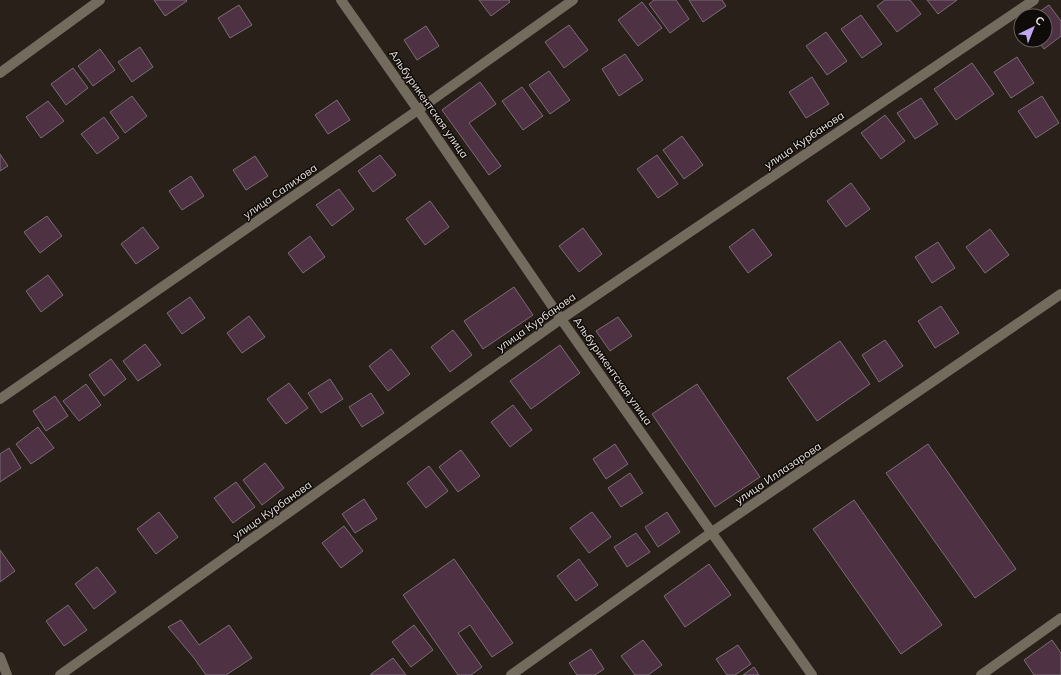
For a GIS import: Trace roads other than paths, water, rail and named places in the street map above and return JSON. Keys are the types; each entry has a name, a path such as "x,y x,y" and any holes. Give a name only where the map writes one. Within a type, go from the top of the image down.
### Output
{"street":[{"path":"0,73 100,0"},
{"name":"Альбурикентская улица","path":"341,0 561,318 812,675"},
{"name":"улица Салихова","path":"0,399 418,110 573,0"},
{"name":"улица Курбанова","path":"60,675 561,318 1034,0"},
{"name":"улица Иллазарова","path":"510,675 712,532 1061,294"},
{"path":"981,675 1061,618"},
{"path":"0,657 7,675"}]}
